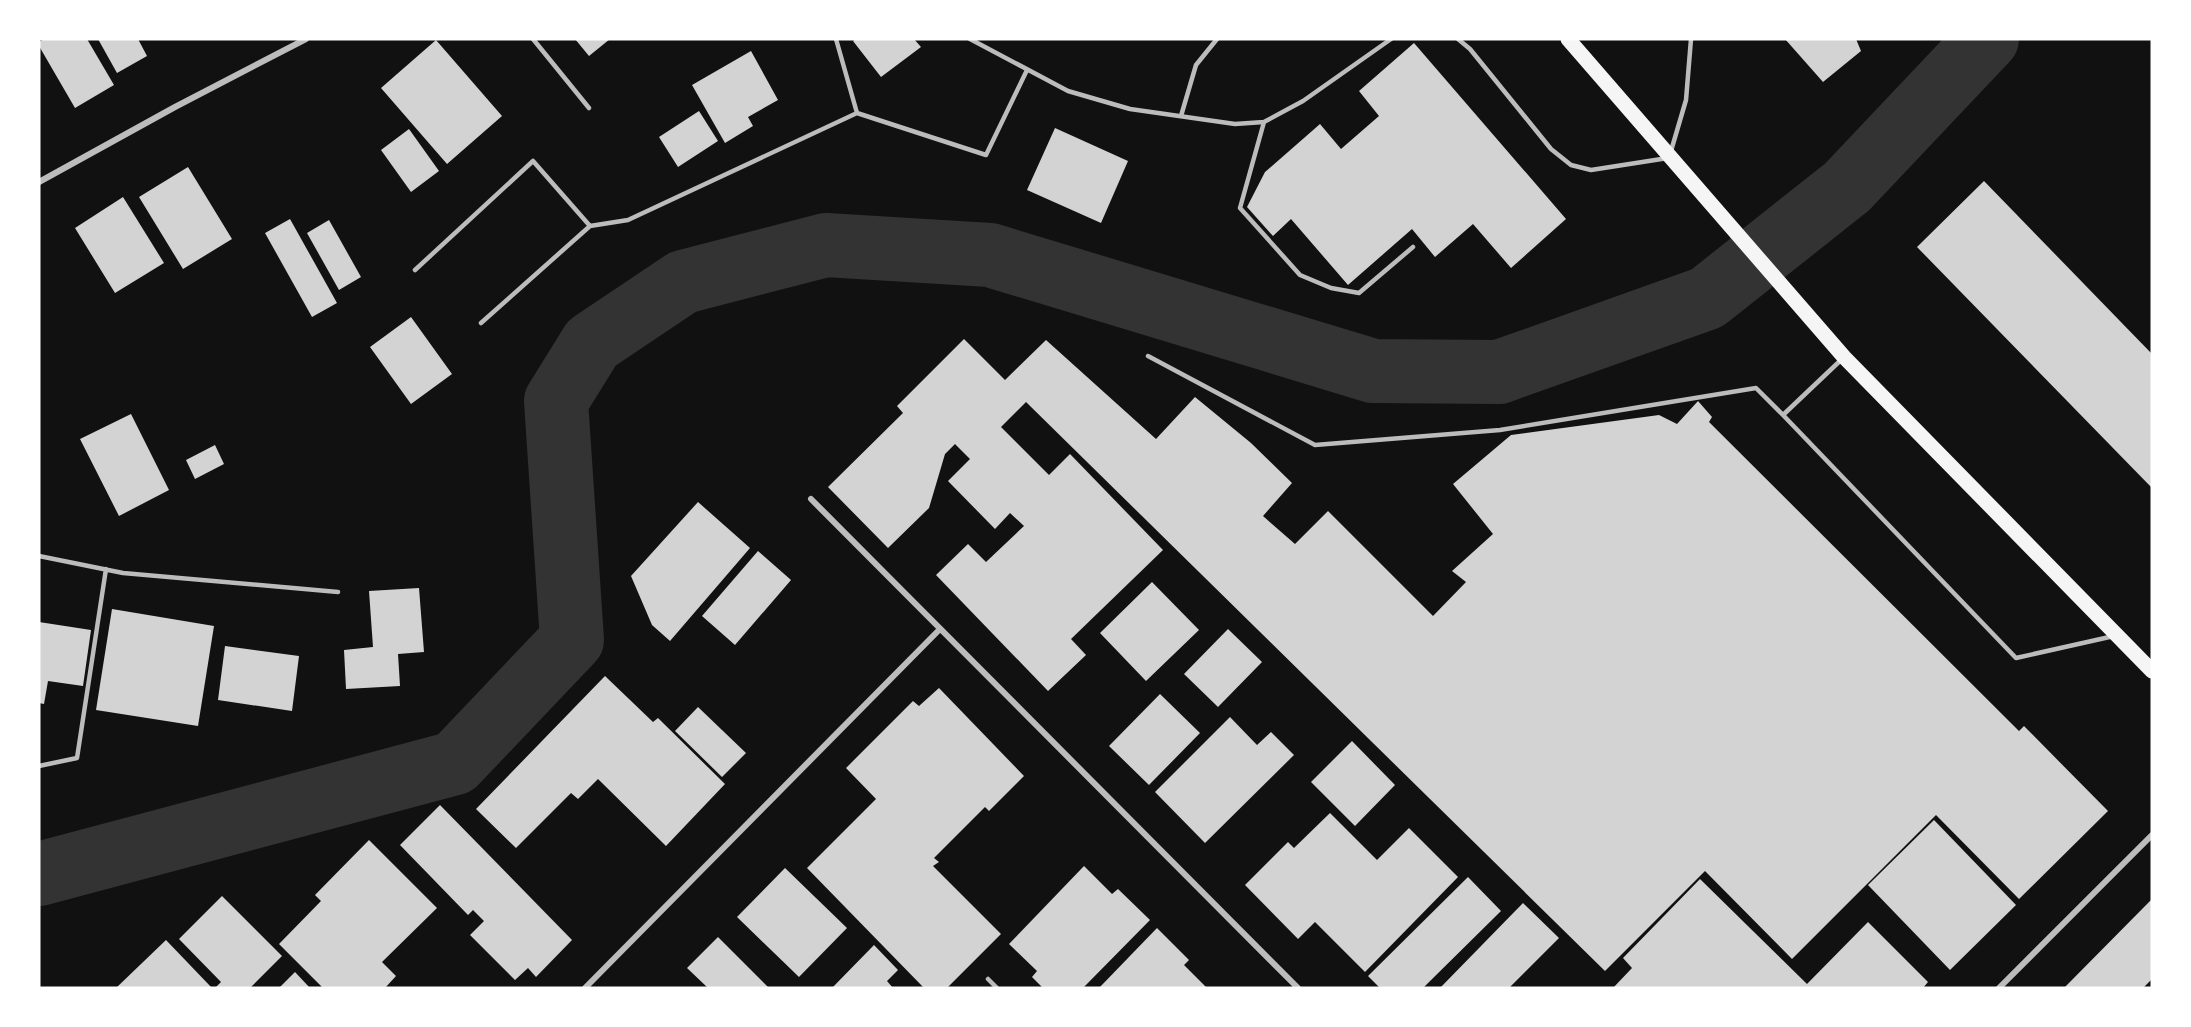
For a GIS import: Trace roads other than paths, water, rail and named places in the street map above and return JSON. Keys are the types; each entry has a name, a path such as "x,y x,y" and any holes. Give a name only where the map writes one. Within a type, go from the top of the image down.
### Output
{"main road":[{"path":"1568,39 1844,357 2152,671"}],"street":[{"path":"39,182 175,107 306,39"},
{"path":"811,499 1295,987"},
{"path":"585,988 940,629"},
{"path":"1999,988 2152,834"}],"lane":[{"path":"533,39 589,108"},
{"path":"836,39 857,113"},
{"path":"970,39 1068,91 1130,109 1235,124 1264,122 1302,101 1390,39"},
{"path":"1181,116 1196,65 1217,39"},
{"path":"1458,39 1470,49 1551,149 1571,165 1591,170 1673,162 1686,100 1691,39"},
{"path":"481,323 590,226 628,220 857,113 986,155 1027,70"},
{"path":"1264,122 1239,208 1300,275 1330,288 1359,293 1413,248"},
{"path":"415,270 533,161 590,226"},
{"path":"1148,356 1316,445 1500,430 1756,388 2016,658 2116,635"},
{"path":"1783,415 1844,357"},
{"path":"39,556 123,573 338,592"},
{"path":"39,766 76,758 106,569"},
{"path":"988,979 997,988"}],"waterway":[{"path":"39,874 455,763 572,640 556,401 592,343 683,282 826,245 990,255 1373,371 1499,372 1707,298 1847,187 1987,39"}]}
